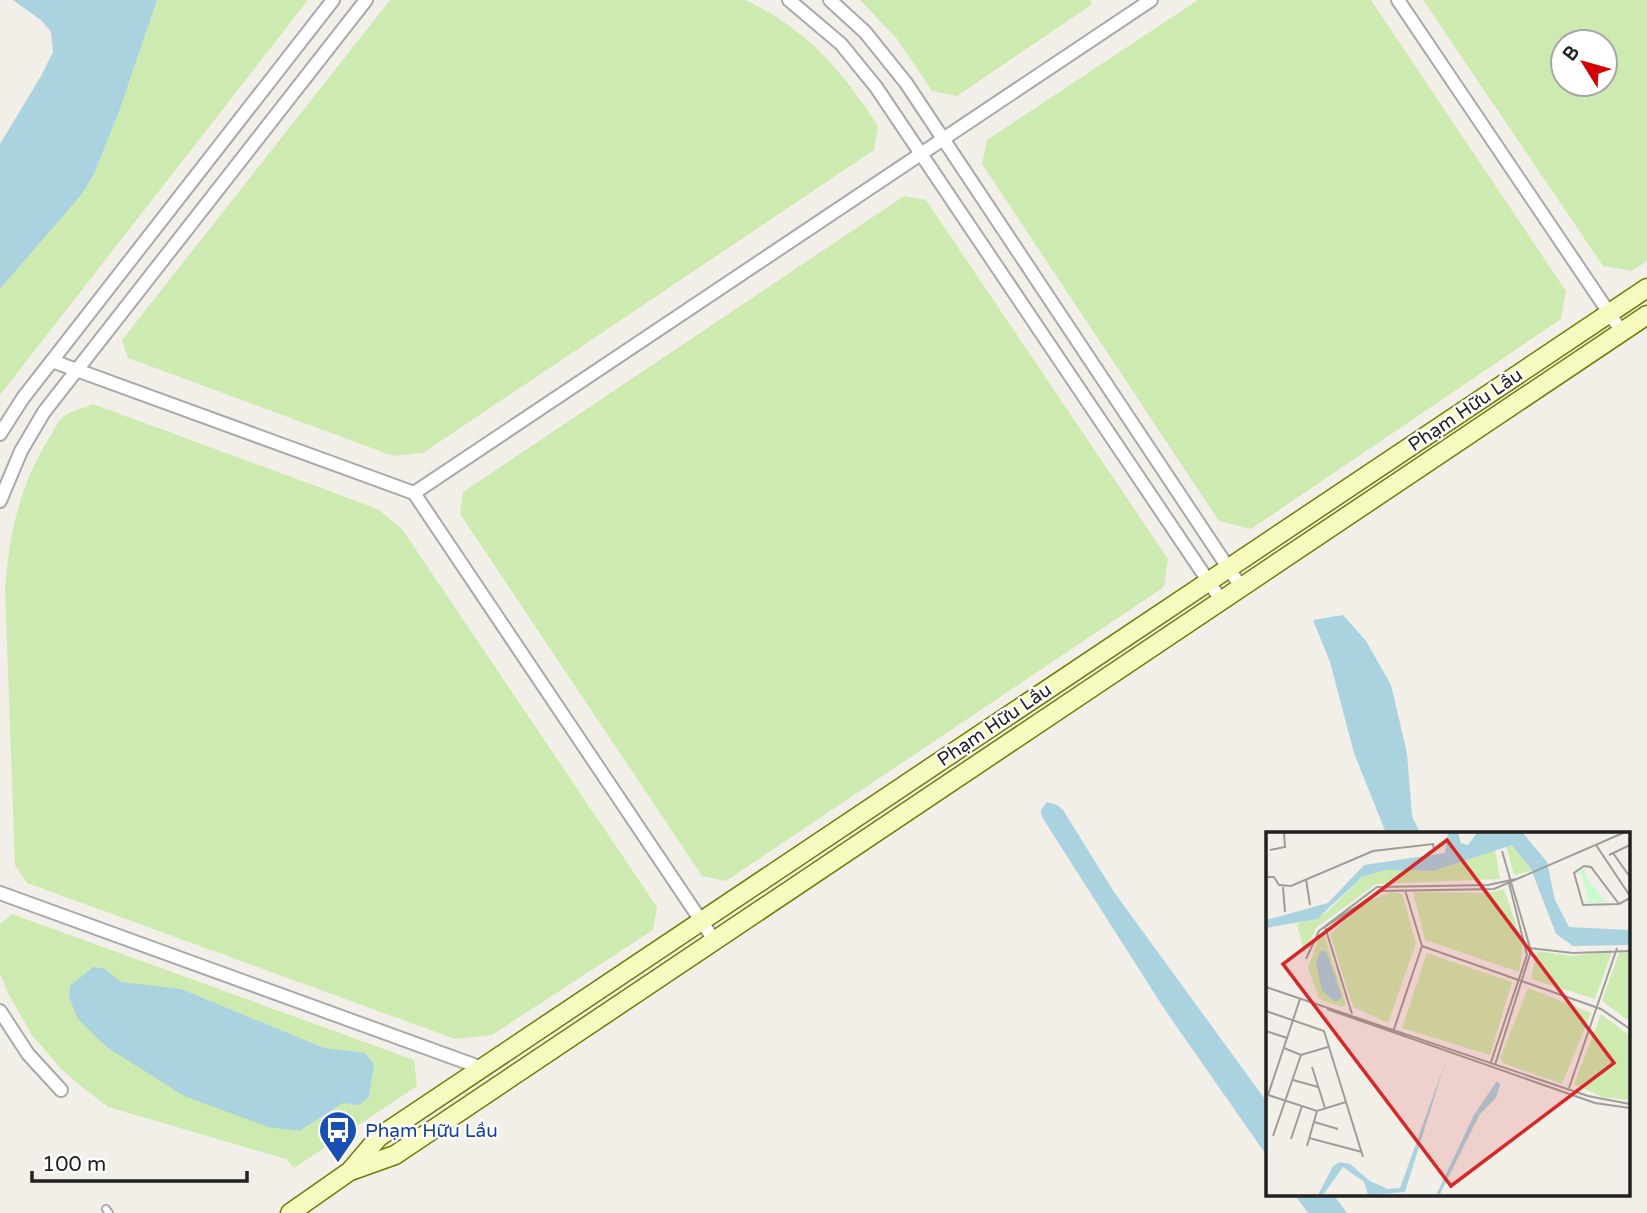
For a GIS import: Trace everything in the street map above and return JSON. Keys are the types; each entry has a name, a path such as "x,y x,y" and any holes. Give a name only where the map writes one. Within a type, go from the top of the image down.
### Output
{"main road":[{"name":"Phạm Hữu Lầu","path":"290,1213 350,1171 379,1137 1647,288"},
{"name":"Phạm Hữu Lầu","path":"350,1171 395,1155 1647,315"}],"street":[{"path":"0,434 23,398 333,0"},
{"path":"0,501 10,472 32,431 366,0"},
{"path":"830,0 879,47 1241,587"},
{"path":"414,493 1151,0"},
{"path":"1398,0 1622,332"},
{"path":"791,1 855,58 1221,600"},
{"path":"52,361 414,493 714,940"},
{"path":"0,893 482,1068"},
{"path":"0,1011 28,1054 61,1090"}],"green space":[{"path":"157,0 308,0 0,395 0,289 81,194 94,174 120,109"},
{"path":"390,0 745,0 786,24 836,69 878,126 874,150 423,453 393,456 128,358 122,340"},
{"path":"860,0 1091,0 1091,5 957,96 932,91 897,39"},
{"path":"1198,0 1371,0 1566,291 1561,319 1251,529 1219,521 982,164 987,140"},
{"path":"1423,0 1647,0 1647,261 1632,271 1603,266"},
{"path":"904,196 926,200 1168,559 1164,587 726,881 702,876 460,514 463,492"},
{"path":"93,404 378,509 402,529 657,907 653,930 492,1035 455,1039 27,883 15,865 5,589 9,550 17,512 38,457 63,417"},
{"path":"12,914 414,1060 417,1086 294,1168 286,1159 108,1107 61,1069 32,1035 9,995 0,974 0,924"}],"water":[{"path":"13,0 157,0 120,109 94,174 82,194 0,289 0,144 53,52 51,32 42,21"},
{"path":"1343,615 1366,641 1391,685 1407,753 1412,816 1420,832 1386,832 1354,753 1330,662 1313,620"},
{"path":"1047,802 1063,810 1114,892 1266,1101 1266,1155 1165,1010 1042,817 1041,810"},
{"path":"93,967 105,969 121,982 181,989 324,1048 365,1053 374,1064 369,1097 359,1105 343,1103 299,1131 268,1127 184,1096 108,1048 78,1019 69,998 70,986"},
{"path":"1295,1196 1334,1196 1347,1213 1308,1213"}],"place":[{"name":"Phạm Hữu Lầu","path":"338,1164"}]}
